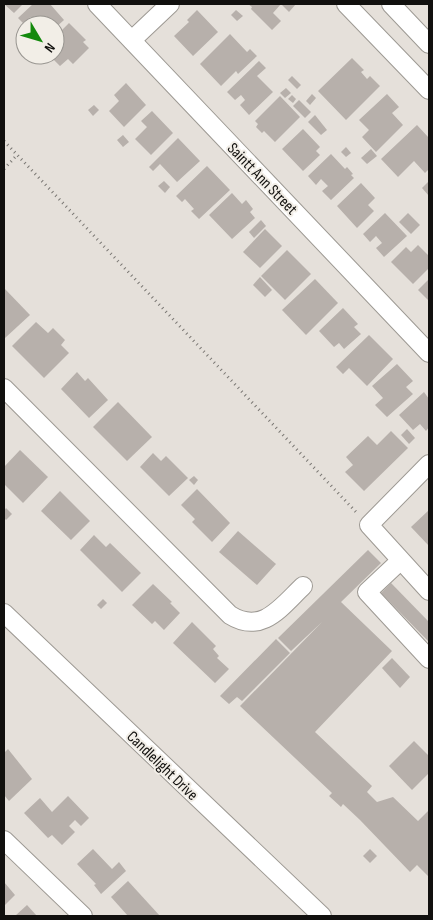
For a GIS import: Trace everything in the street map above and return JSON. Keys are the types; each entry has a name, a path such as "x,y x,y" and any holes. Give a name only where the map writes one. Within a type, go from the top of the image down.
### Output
{"street":[{"name":"Saintt Ann Street","path":"97,4 429,353"},
{"path":"132,40 170,4"},
{"path":"346,4 429,90"},
{"path":"390,4 429,44"},
{"path":"4,388 230,615 238,620 247,622 265,620 274,615 303,586"},
{"path":"429,464 369,525 429,591"},
{"path":"400,561 367,592 429,659"},
{"name":"Candlelight Drive","path":"4,613 322,916"},
{"path":"4,840 84,916"}],"path":[{"path":"4,142 369,525"},
{"path":"4,169 17,155"}],"building":[{"path":"4,4 23,4 14,13"},
{"path":"33,4 50,4 60,15 21,15"},
{"path":"248,4 281,4 273,13 281,21 272,30"},
{"path":"281,4 296,4 289,12"},
{"path":"197,10 218,32 193,56 174,36 189,22 187,20"},
{"path":"236,10 243,16 237,21 231,15"},
{"path":"69,23 86,40 83,42 89,48 73,64 68,59 65,62 65,27"},
{"path":"230,34 247,52 250,49 257,56 238,74 236,71 221,86 200,64"},
{"path":"352,58 364,70 361,72 367,79 370,76 380,86 346,120 318,91"},
{"path":"259,61 266,68 257,76 273,92 249,115 240,105 245,100 241,95 235,100 227,92"},
{"path":"292,76 301,85 297,89 288,80"},
{"path":"126,83 146,105 124,127 109,111 119,101 114,95"},
{"path":"286,88 291,93 285,98 280,93"},
{"path":"312,94 316,98 310,105 306,101"},
{"path":"387,94 399,107 392,113 403,125 376,152 362,137 369,130 359,120"},
{"path":"292,95 296,99 293,103 288,99"},
{"path":"280,96 300,117 275,142 264,131 262,133 256,127 258,124 255,121"},
{"path":"299,100 311,112 305,118 293,106"},
{"path":"94,105 99,110 93,116 88,110"},
{"path":"152,111 173,133 151,155 135,139 147,127 141,121"},
{"path":"315,115 327,130 321,135 308,122"},
{"path":"417,125 429,138 429,169 425,173 414,161 398,177 381,159"},
{"path":"303,129 320,147 316,151 320,155 303,171 282,149"},
{"path":"123,135 129,142 123,147 117,140"},
{"path":"178,138 200,161 177,182 160,164 153,171 149,167"},
{"path":"346,147 351,153 346,157 341,152"},
{"path":"371,149 377,156 367,164 361,158"},
{"path":"331,154 345,169 347,167 354,178 331,200 322,191 328,186 321,179 316,185 308,176"},
{"path":"207,166 230,190 199,219 191,211 194,209 185,199 182,202 176,196"},
{"path":"164,181 170,187 165,193 158,186"},
{"path":"429,181 429,196 422,188"},
{"path":"361,183 375,198 368,205 374,211 357,228 337,206"},
{"path":"232,193 242,204 246,200 253,209 250,212 255,218 232,239 209,215"},
{"path":"385,213 407,236 384,257 376,248 382,243 376,236 370,242 363,234"},
{"path":"408,213 420,225 411,234 399,222"},
{"path":"261,220 266,226 254,238 249,232"},
{"path":"265,229 282,246 260,268 243,252"},
{"path":"418,245 429,256 429,268 413,284 391,262 406,247 411,252"},
{"path":"287,250 311,274 285,300 261,276"},
{"path":"260,277 272,290 265,297 253,285"},
{"path":"315,279 338,303 306,335 282,310"},
{"path":"429,279 429,301 418,290"},
{"path":"4,288 30,315 5,338 4,336"},
{"path":"343,308 358,324 354,327 361,334 344,349 339,343 334,347 319,331"},
{"path":"36,322 48,333 53,328 65,340 61,345 69,353 44,378 12,346"},
{"path":"369,335 393,359 367,386 349,368 343,374 336,367"},
{"path":"397,364 413,381 406,387 413,394 387,417 375,405 383,398 372,386"},
{"path":"77,372 85,381 88,378 108,400 89,418 61,389"},
{"path":"424,392 429,399 429,427 426,431 420,424 413,430 399,415"},
{"path":"118,402 152,437 127,461 93,427"},
{"path":"407,429 415,438 409,444 401,435"},
{"path":"391,431 408,448 364,491 345,472 353,465 346,457 368,436 377,445"},
{"path":"20,450 48,477 23,503 4,484 4,467"},
{"path":"153,453 161,461 166,456 188,478 169,496 140,467"},
{"path":"194,476 198,480 194,485 189,480"},
{"path":"197,489 230,523 212,542 192,522 195,519 181,505"},
{"path":"60,491 90,521 71,540 41,511"},
{"path":"6,508 12,514 6,520 4,518 4,511"},
{"path":"429,510 429,546 411,527"},
{"path":"238,531 276,564 257,585 219,552"},
{"path":"94,535 106,547 110,543 141,573 122,592 80,550"},
{"path":"368,550 381,563 341,602 392,651 315,732 372,786 367,792 377,802 393,797 418,821 429,810 429,877 417,865 410,872 360,820 343,804 341,807 329,796 332,793 240,706 322,622 291,651 278,638"},
{"path":"391,583 429,622 429,642 381,593"},
{"path":"153,584 172,602 170,603 180,613 164,630 155,621 152,624 132,605"},
{"path":"103,599 107,603 101,609 97,605"},
{"path":"192,622 216,646 213,649 219,656 217,658 229,669 215,683 173,643"},
{"path":"276,639 290,653 242,701 237,697 229,704 220,696"},
{"path":"392,658 410,677 400,688 382,668"},
{"path":"414,741 429,756 429,773 412,790 389,766"},
{"path":"8,749 32,779 9,801 4,795 4,753"},
{"path":"68,796 89,818 81,826 75,820 69,826 75,832 62,845 52,835 48,838 24,813 40,798 52,812"},
{"path":"93,849 112,869 119,862 126,871 101,894 94,885 96,884 77,864"},
{"path":"370,849 377,856 370,863 363,856"},
{"path":"128,881 160,916 128,916 111,897"},
{"path":"4,882 15,895 4,906"},
{"path":"27,905 37,916 15,916"}]}
